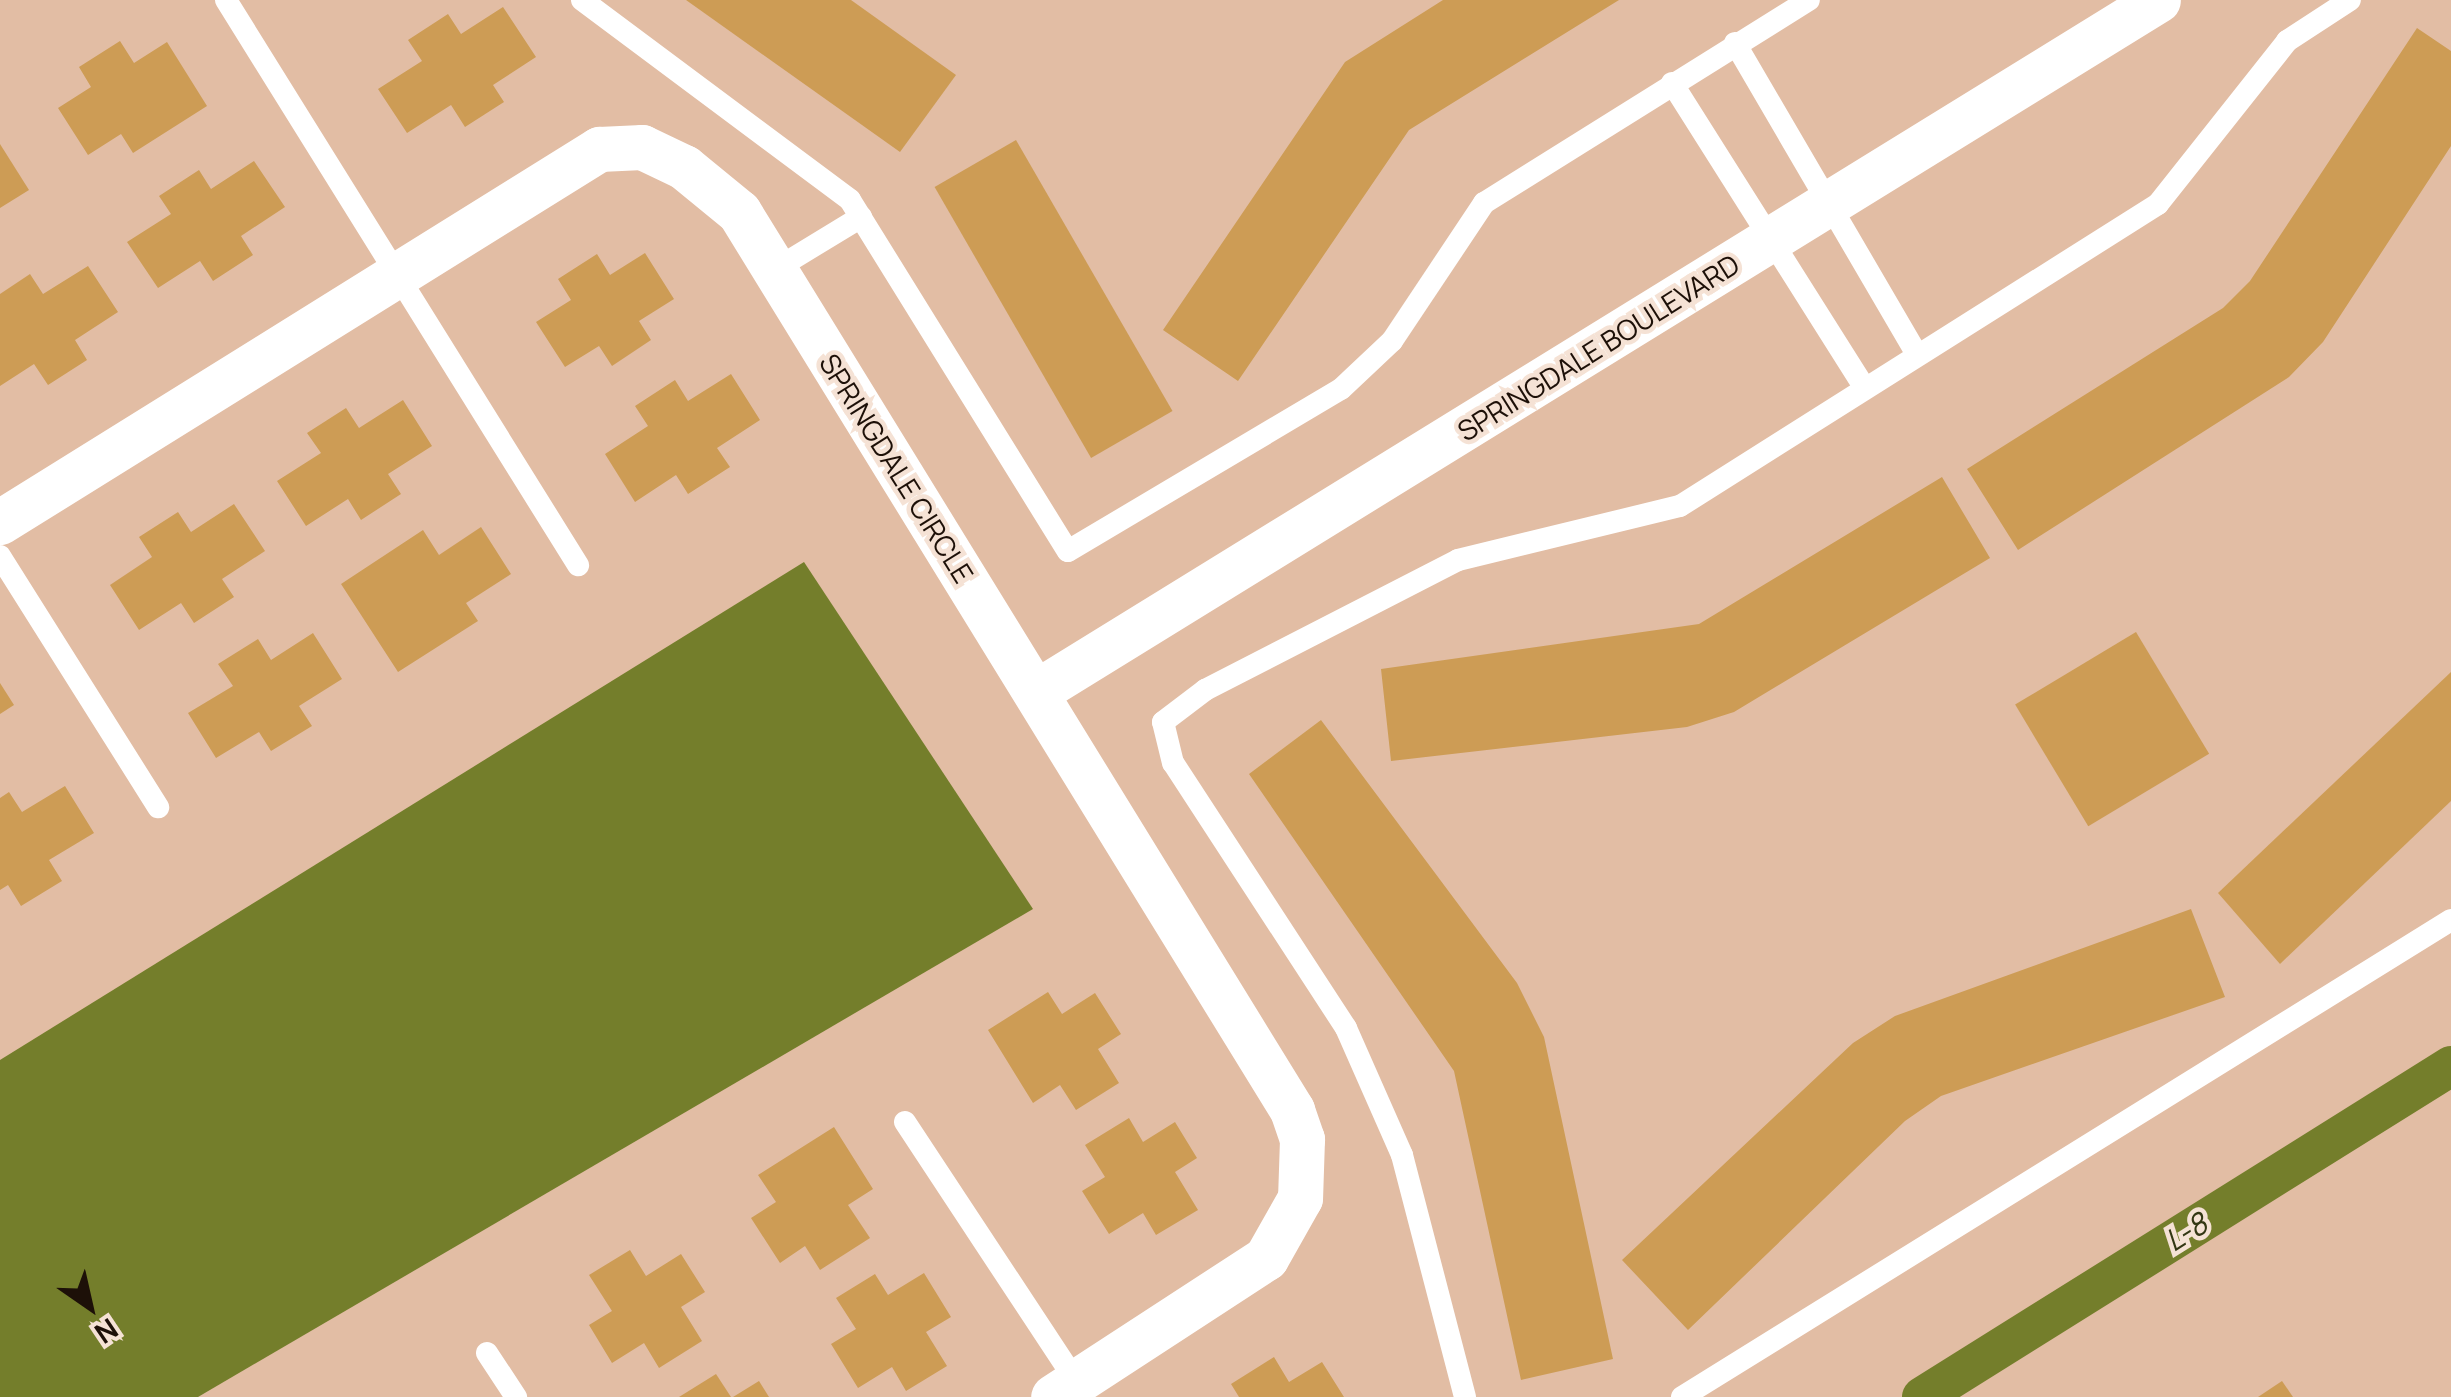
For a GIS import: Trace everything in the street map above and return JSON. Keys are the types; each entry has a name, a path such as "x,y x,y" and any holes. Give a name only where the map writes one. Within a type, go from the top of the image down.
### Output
{"street":[{"name":"SPRINGDALE BOULEVARD","path":"1036,692 2158,0"},
{"name":"SPRINGDALE CIRCLE","path":"0,522 396,278 598,148 642,147 684,167 739,212 1292,1110 1304,1169 1284,1234 1266,1258 1072,1392"}],"lane":[{"path":"226,0 578,565"},
{"path":"582,0 850,200 1068,551 1341,390 1392,341 1484,203 1809,0"},
{"path":"1465,1397 1402,1155 1346,1028 1173,763 1163,722 1205,690 1458,560 1680,506 1916,353 2158,204 2288,40 2350,0"},
{"path":"1735,43 1916,353"},
{"path":"1672,83 1864,387"},
{"path":"774,270 861,217"},
{"path":"0,556 158,807"},
{"path":"1682,1397 2451,920"},
{"path":"905,1122 1072,1392"},
{"path":"487,1353 516,1397"}],"shaded area":[{"path":"804,562 1033,909 198,1397 0,1397 0,1060"}],"building":[{"path":"686,0 851,0 956,75 900,152"},
{"path":"1443,0 1619,0 1409,130 1238,381 1163,330 1345,62"},
{"path":"503,7 536,57 493,85 504,102 465,127 451,105 407,133 378,89 422,61 408,40 448,14 461,34"},
{"path":"2417,28 2451,51 2451,146 2323,342 2289,377 2018,550 1967,469 2223,308 2250,281"},
{"path":"120,41 134,63 167,42 207,106 133,153 121,134 88,155 58,108 91,87 79,67"},
{"path":"1016,140 1172,411 1091,458 935,187"},
{"path":"0,144 29,190 0,208"},
{"path":"254,161 285,207 241,236 253,255 213,281 200,261 158,288 127,242 171,214 159,196 199,170 211,189"},
{"path":"645,253 674,299 639,321 651,340 612,366 599,346 565,367 536,322 571,300 558,279 597,254 610,275"},
{"path":"88,266 118,312 75,340 87,360 48,385 34,364 0,386 0,294 30,274 43,294"},
{"path":"731,374 760,420 717,448 730,467 688,494 676,475 635,502 605,454 648,426 635,406 675,380 688,401"},
{"path":"403,400 432,446 388,474 401,494 361,520 348,499 306,526 277,481 321,453 307,433 346,408 359,428"},
{"path":"1942,477 1990,558 1734,712 1687,727 1391,761 1381,669 1699,624"},
{"path":"234,504 265,551 222,579 234,597 194,623 181,603 139,630 110,585 152,557 139,537 178,512 191,532"},
{"path":"481,527 511,574 466,603 478,621 398,672 341,584 423,530 439,555"},
{"path":"2136,632 2209,754 2088,826 2015,705"},
{"path":"313,633 342,679 299,706 312,726 271,751 259,732 216,758 188,713 233,686 218,664 258,639 271,660"},
{"path":"2451,672 2451,801 2280,964 2218,893"},
{"path":"0,683 14,705 0,714"},
{"path":"1321,720 1517,983 1544,1037 1613,1359 1521,1380 1454,1071 1249,774"},
{"path":"65,786 94,833 49,860 62,881 21,906 8,885 0,890 0,798 9,792 22,812"},
{"path":"2191,909 2225,997 1941,1096 1905,1121 1688,1330 1622,1260 1853,1043 1895,1016"},
{"path":"1048,992 1062,1014 1095,993 1121,1034 1098,1049 1119,1083 1076,1110 1060,1085 1033,1103 988,1030"},
{"path":"1129,1118 1143,1142 1175,1122 1197,1158 1175,1172 1198,1210 1156,1235 1143,1213 1109,1234 1082,1191 1105,1177 1085,1145"},
{"path":"834,1127 873,1189 848,1205 870,1238 820,1270 805,1246 780,1263 751,1218 776,1202 758,1175"},
{"path":"630,1250 646,1276 681,1254 705,1292 681,1307 702,1341 659,1368 644,1343 612,1363 589,1325 612,1311 589,1275"},
{"path":"924,1273 951,1317 926,1332 947,1366 906,1391 892,1367 858,1388 831,1344 856,1329 836,1298 875,1274 888,1295"},
{"path":"1274,1357 1289,1382 1322,1362 1344,1397 1239,1397 1231,1384"},
{"path":"716,1374 731,1397 679,1397"},
{"path":"759,1381 769,1397 733,1397"},
{"path":"2282,1381 2293,1397 2258,1397"}],"waterway":[{"name":"L-8","path":"1922,1397 2451,1066"}]}
